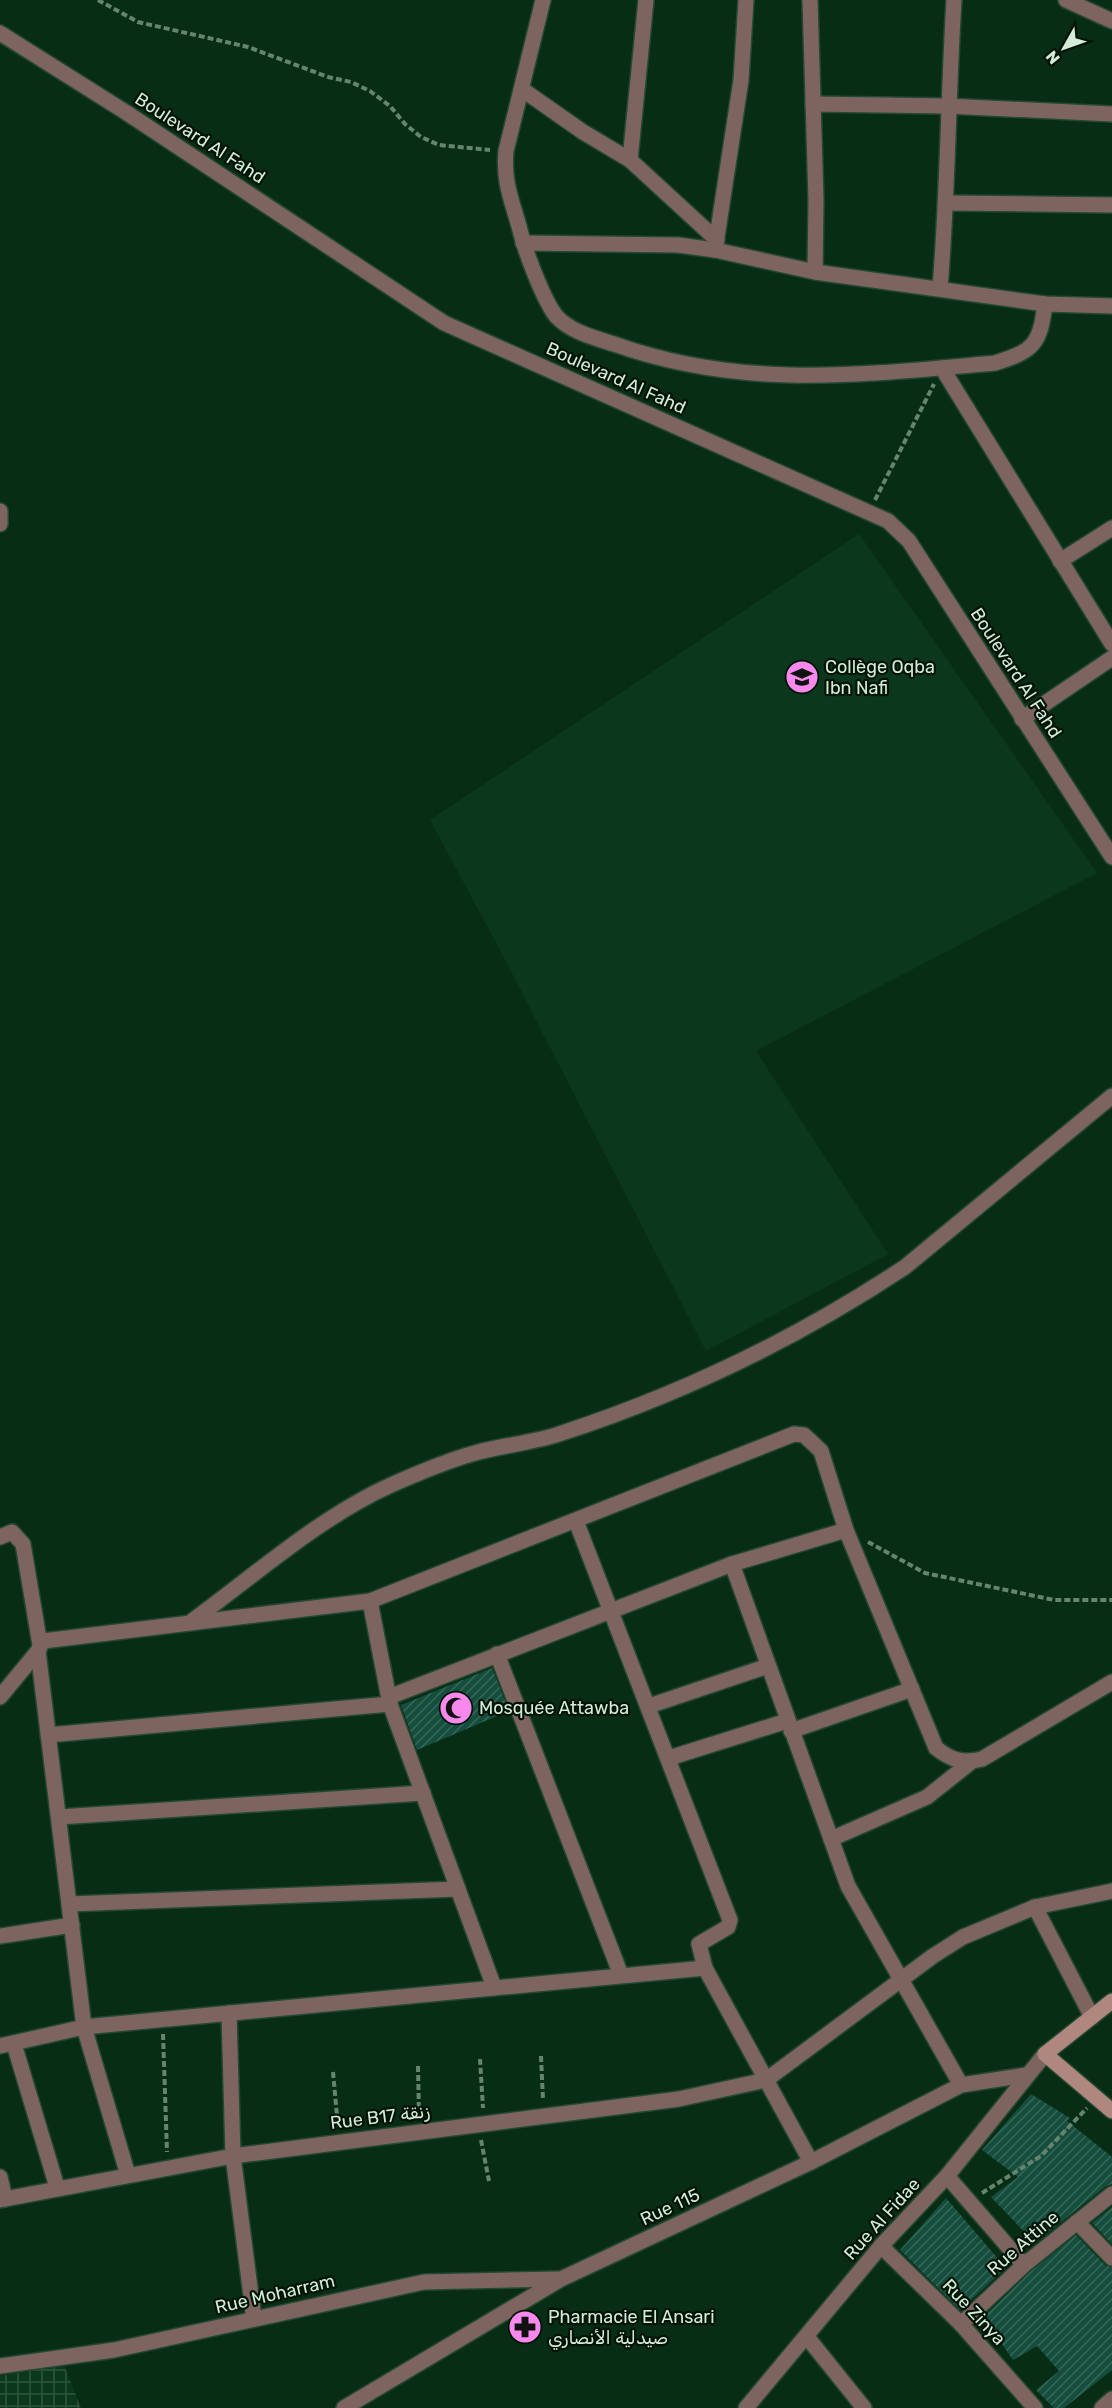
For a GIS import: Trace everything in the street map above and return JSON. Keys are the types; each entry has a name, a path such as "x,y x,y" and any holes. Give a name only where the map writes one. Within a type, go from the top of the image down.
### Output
{"street":[{"path":"543,0 523,90 506,151 504,172 508,195 523,243 552,310 569,327 648,356 696,367 752,375 820,376 995,363 1028,349 1041,332 1045,304"},
{"path":"630,160 646,0"},
{"path":"716,245 741,80 746,0"},
{"path":"810,0 815,272"},
{"path":"940,288 947,203 947,106 954,0"},
{"path":"1066,0 1112,21"},
{"name":"Boulevard Al Fahd","path":"0,33 127,113 444,323 888,521 909,541 1112,857"},
{"path":"523,90 583,132 630,160 716,245"},
{"path":"813,104 947,106 1112,114"},
{"path":"947,203 1112,205"},
{"path":"523,243 716,245 815,272 1045,304 1112,306"},
{"path":"942,368 1112,645"},
{"path":"0,511 0,524"},
{"path":"1060,561 1112,528"},
{"path":"1022,719 1112,658"},
{"path":"190,1623 321,1527 388,1487 432,1467 476,1452 556,1435 624,1412 719,1373 870,1291 905,1267 1112,1096"},
{"path":"0,1697 39,1648 50,1640 370,1601 576,1521 757,1446 794,1434 804,1435 821,1451 846,1530 936,1748 958,1761 970,1762 982,1759 1112,1682"},
{"path":"576,1521 730,1920 728,1927 699,1944 705,1968 811,2162"},
{"path":"48,1735 390,1701 497,1654 610,1609 732,1564 846,1530"},
{"path":"0,1537 12,1532 23,1544 39,1648 84,2027 128,2175"},
{"path":"732,1564 848,1886 962,2085"},
{"path":"370,1601 390,1701 494,1987"},
{"path":"497,1654 621,1975"},
{"path":"649,1706 768,1666"},
{"path":"669,1758 789,1726 912,1689"},
{"path":"831,1839 927,1797 970,1762"},
{"path":"59,1817 423,1793"},
{"path":"69,1904 458,1889"},
{"path":"766,2080 963,1937 1035,1906 1112,1891"},
{"path":"1035,1906 1092,2017"},
{"path":"0,1936 72,1925"},
{"path":"57,2187 7,2045 84,2027 705,1968"},
{"path":"1110,2004 1045,2054 1112,2110"},
{"path":"229,2013 233,2156 254,2319"},
{"name":"Rue Al Fidae","path":"747,2408 881,2246 947,2176 1045,2054"},
{"name":"Rue 115","path":"346,2408 561,2279 811,2162 962,2085 1026,2075"},
{"name":"Rue B17 زنقة","path":"3,2199 57,2187 233,2156 679,2099 766,2080"},
{"path":"947,2176 1024,2265"},
{"path":"0,2177 3,2199"},
{"name":"Rue Attine","path":"961,2324 1024,2265 1112,2194"},
{"path":"1077,2222 1112,2258"},
{"name":"Rue Zinya","path":"881,2246 961,2324 1035,2408"},
{"name":"Rue Moharram","path":"0,2366 114,2350 424,2282 561,2279"},
{"path":"807,2337 864,2408"},
{"path":"1102,2408 1112,2399"}],"path":[{"path":"98,0 138,22 248,47 328,77 351,82 383,101 421,137 439,145 506,151"},
{"path":"869,511 942,368"},
{"path":"846,1530 925,1574 1054,1600 1112,1600"},
{"path":"163,2019 167,2168"},
{"path":"541,2056 543,2116"},
{"path":"480,2059 481,2124 489,2181"},
{"path":"418,2066 420,2132"},
{"path":"333,2072 339,2142"},
{"path":"968,2202 1041,2156 1096,2098"}],"shaded area":[{"name":"Collège Oqba Ibn Nafi","path":"859,534 1097,873 756,1051 888,1254 706,1351 500,950 430,820"},
{"path":"64,2365 81,2408 0,2408 0,2376"}],"building":[{"name":"Mosquée Attawba","path":"492,1668 509,1711 417,1750 401,1705"},
{"path":"1031,2094 1070,2118 1067,2121 1112,2157 1112,2184 1106,2186 1035,2243 991,2197 1018,2177 982,2150"},
{"path":"946,2198 1006,2268 960,2310 900,2250"},
{"path":"1112,2207 1112,2244 1092,2223"},
{"path":"1076,2235 1105,2265 1112,2267 1112,2370 1064,2408 1054,2408 1036,2390 1059,2371 1037,2346 1013,2360 997,2337 980,2320 1030,2272"}],"place":[{"name":"Collège Oqba Ibn Nafi","path":"802,677"},
{"name":"Mosquée Attawba","path":"456,1708"},
{"name":"Pharmacie El Ansari صيدلية الأنصاري","path":"525,2327"}]}
